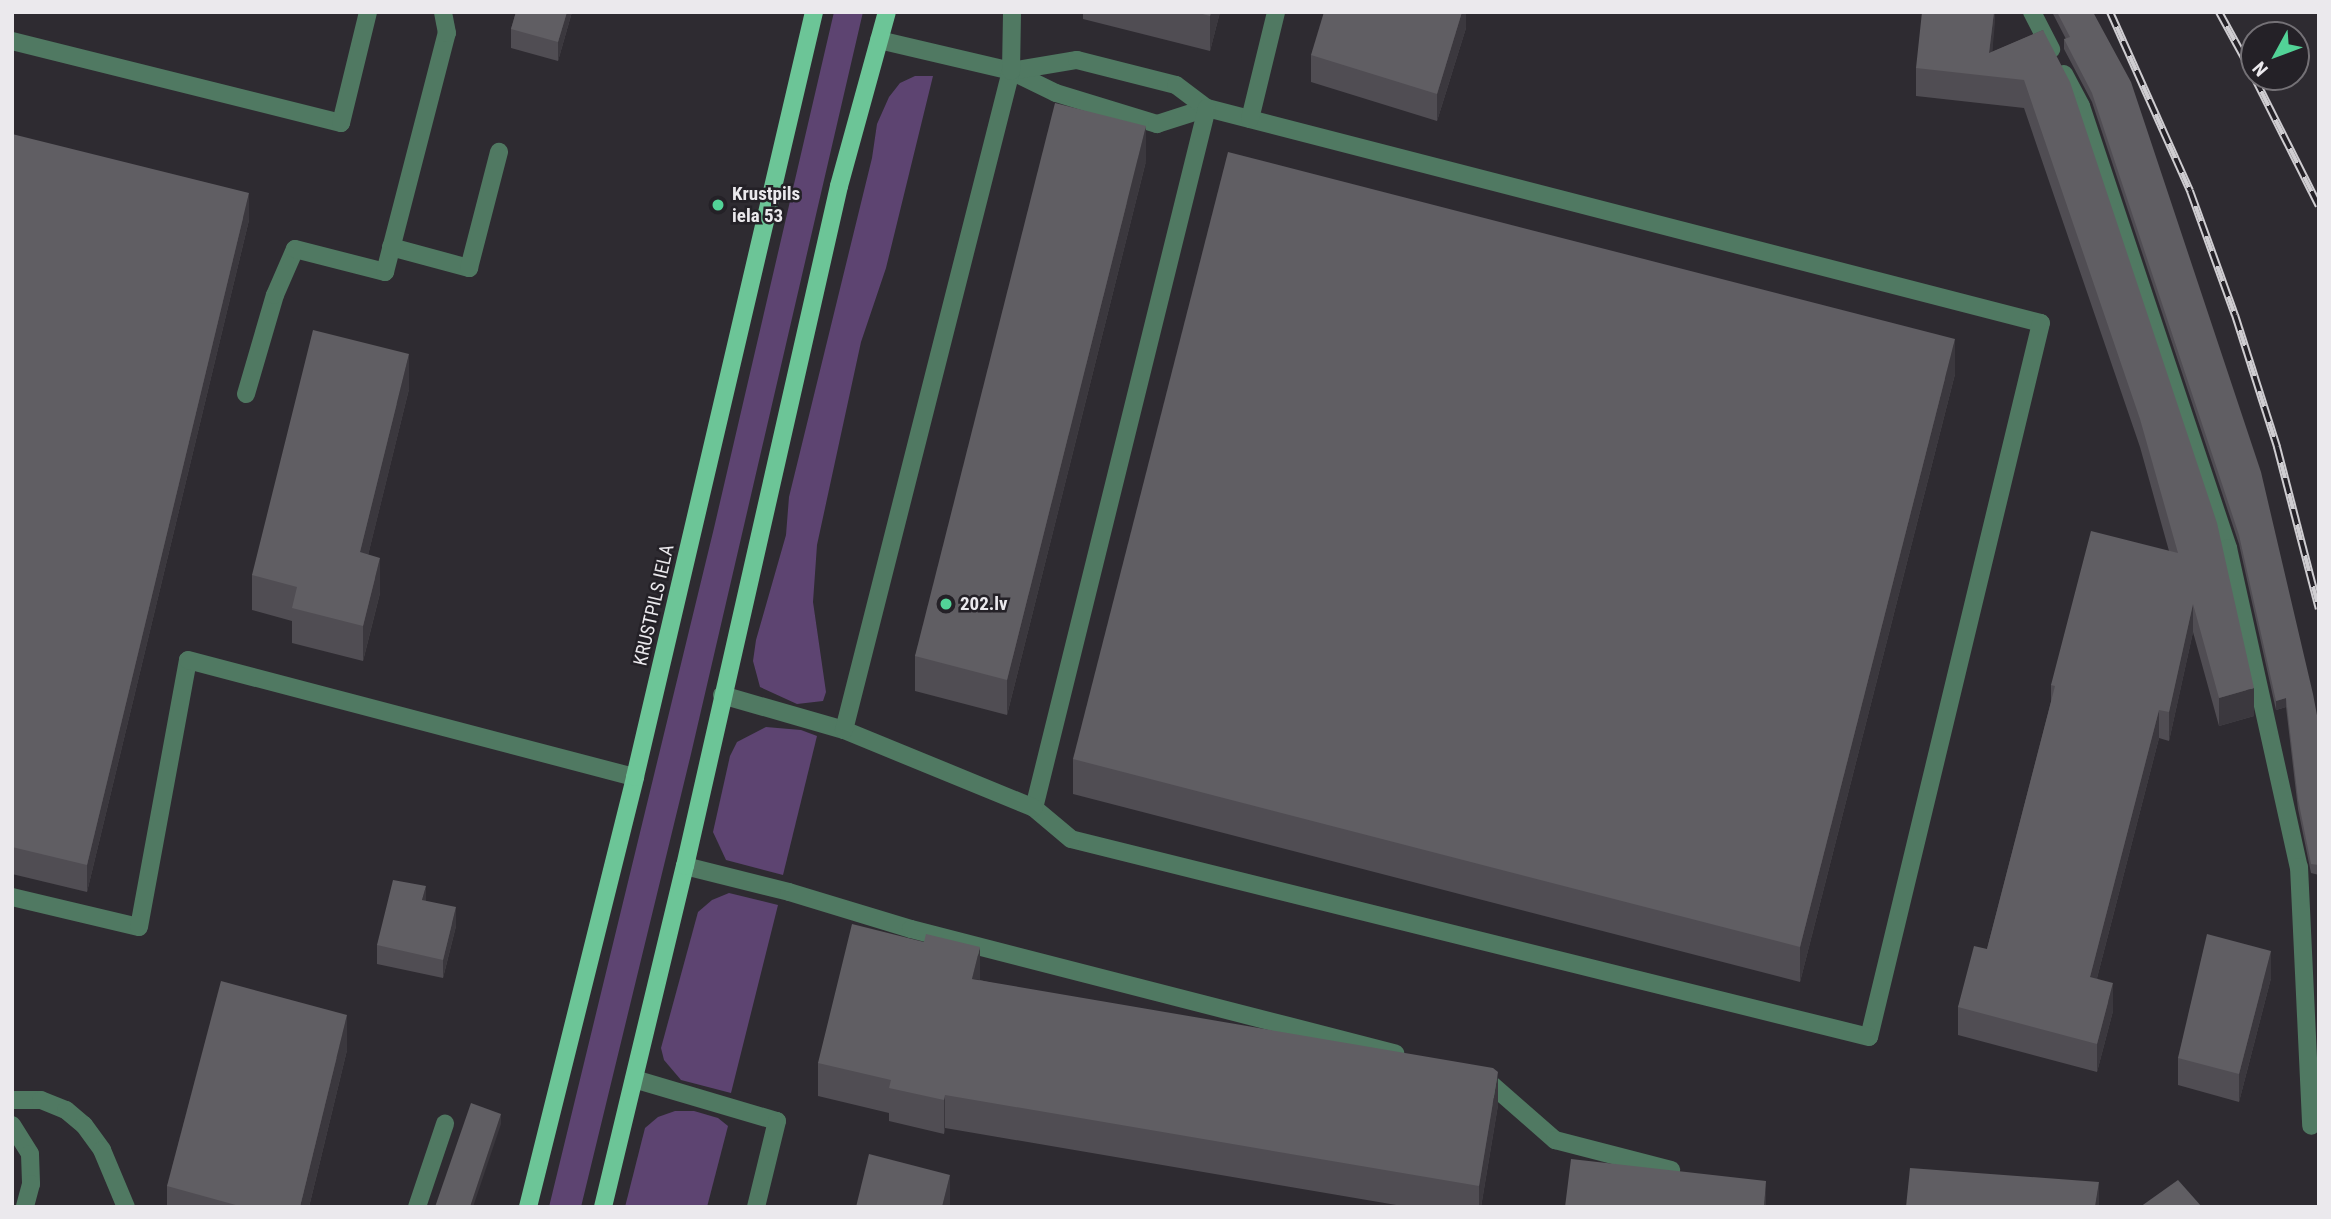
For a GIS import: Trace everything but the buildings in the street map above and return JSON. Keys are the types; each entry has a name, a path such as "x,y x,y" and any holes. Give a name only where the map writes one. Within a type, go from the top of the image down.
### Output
{"main road":[{"name":"KRUSTPILS IELA","path":"528,1207 635,776 814,12"},
{"path":"603,1207 685,866 839,186 887,12"}],"lane":[{"path":"12,41 341,123 368,12"},
{"path":"246,394 275,295 295,249 385,271 447,33 443,12"},
{"path":"844,730 1011,71 1012,12"},
{"path":"1250,119 1276,12"},
{"path":"2032,12 2081,106 2228,548 2299,866 2312,1126"},
{"path":"879,40 1011,71 1056,93 1157,124 1207,108"},
{"path":"722,695 844,730 1034,808 1072,839 1869,1037 2041,323 1207,108 1176,85 1077,61 1011,71"},
{"path":"1034,808 1207,108"},
{"path":"391,247 469,268 499,152"},
{"path":"12,897 139,927 188,660 635,776"},
{"path":"685,866 911,929 1412,1057"},
{"path":"1466,1071 1480,1074 1555,1140 1671,1170"},
{"path":"634,1079 777,1121 756,1207"},
{"path":"12,1100 41,1100 66,1110 84,1125 102,1150 127,1207"},
{"path":"417,1207 445,1124"},
{"path":"12,1125 30,1154 31,1184 25,1207"}],"shaded area":[{"path":"834,12 863,12 691,754 581,1207 549,1207 714,528"},
{"path":"915,76 933,76 886,268 861,342 817,545 813,602 826,692 823,701 797,704 760,687 753,661 756,640 786,535 789,497 872,158 877,124 889,97 900,83"},
{"path":"766,727 801,730 817,736 783,875 726,860 713,832 730,756 737,742"},
{"path":"729,893 778,905 731,1093 681,1080 664,1060 661,1048 698,912 712,900"},
{"path":"675,1111 694,1111 718,1118 728,1126 707,1207 625,1207 645,1128 658,1117"}],"railway":[{"path":"2110,12 2190,191 2235,315 2277,447 2319,609"},
{"path":"2219,12 2240,50"},
{"path":"2261,91 2319,206"}],"place":[{"name":"Krustpils iela 53","path":"718,205"},
{"name":"202.lv","path":"946,604"}]}
